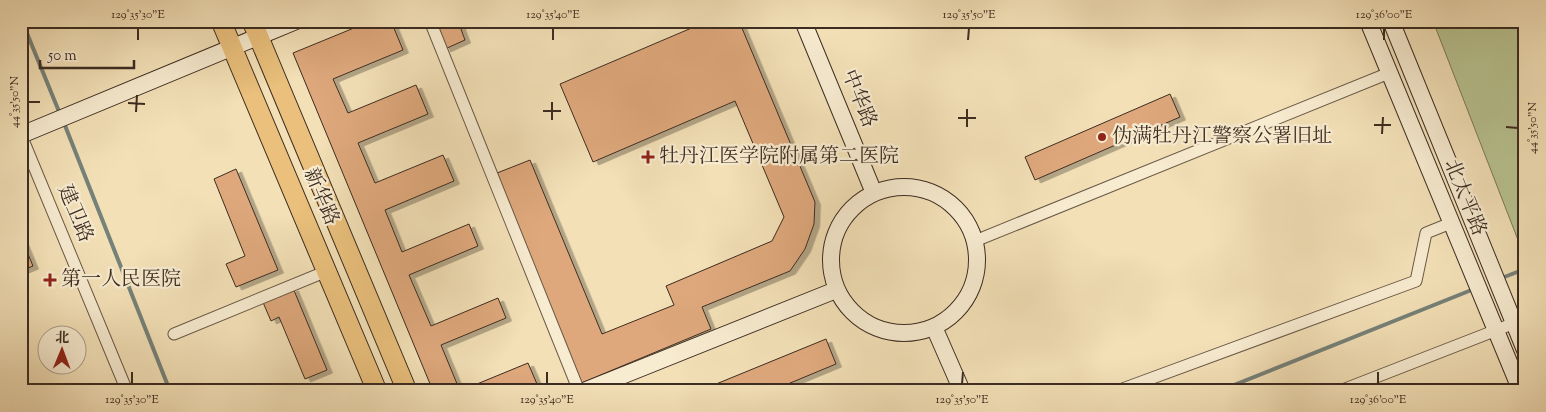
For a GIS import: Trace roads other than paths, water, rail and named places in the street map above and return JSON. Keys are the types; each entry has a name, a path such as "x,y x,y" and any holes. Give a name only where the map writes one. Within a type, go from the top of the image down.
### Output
{"main road":[{"name":"新华路","path":"220,21 247,37 327,271 377,391"},
{"path":"247,37 407,391"}],"street":[{"path":"21,135 247,37 296,21"},
{"path":"430,21 579,391"},
{"name":"中华路","path":"803,21 874,193"},
{"name":"北太平路","path":"1368,21 1521,391"},
{"name":"北太平路","path":"1391,21 1493,272 1519,321 1525,350"},
{"path":"975,241 1389,73"},
{"name":"建卫路","path":"21,135 127,391"},
{"path":"897,186 921,188 943,197 961,213 974,234 975,241 978,258 975,279 967,299 953,316 934,327 912,333 889,332 867,324 849,309 836,290 830,268 832,245 837,230 854,205 874,193 897,186"},
{"path":"1117,391 1416,280 1426,233 1451,223"},
{"path":"174,334 327,271"},
{"path":"584,391 836,290"},
{"path":"1340,391 1519,321"},
{"path":"934,327 962,391"}],"waterway":[{"path":"22,21 60,114"},
{"path":"64,123 170,391"},
{"path":"1499,279 1525,269"},
{"path":"1219,391 1474,289"}],"place":[{"name":"伪满牡丹江警察公署旧址","path":"1102,137"},
{"name":"牡丹江医学院附属第二医院","path":"648,157"},
{"name":"第一人民医院","path":"50,280"}]}
